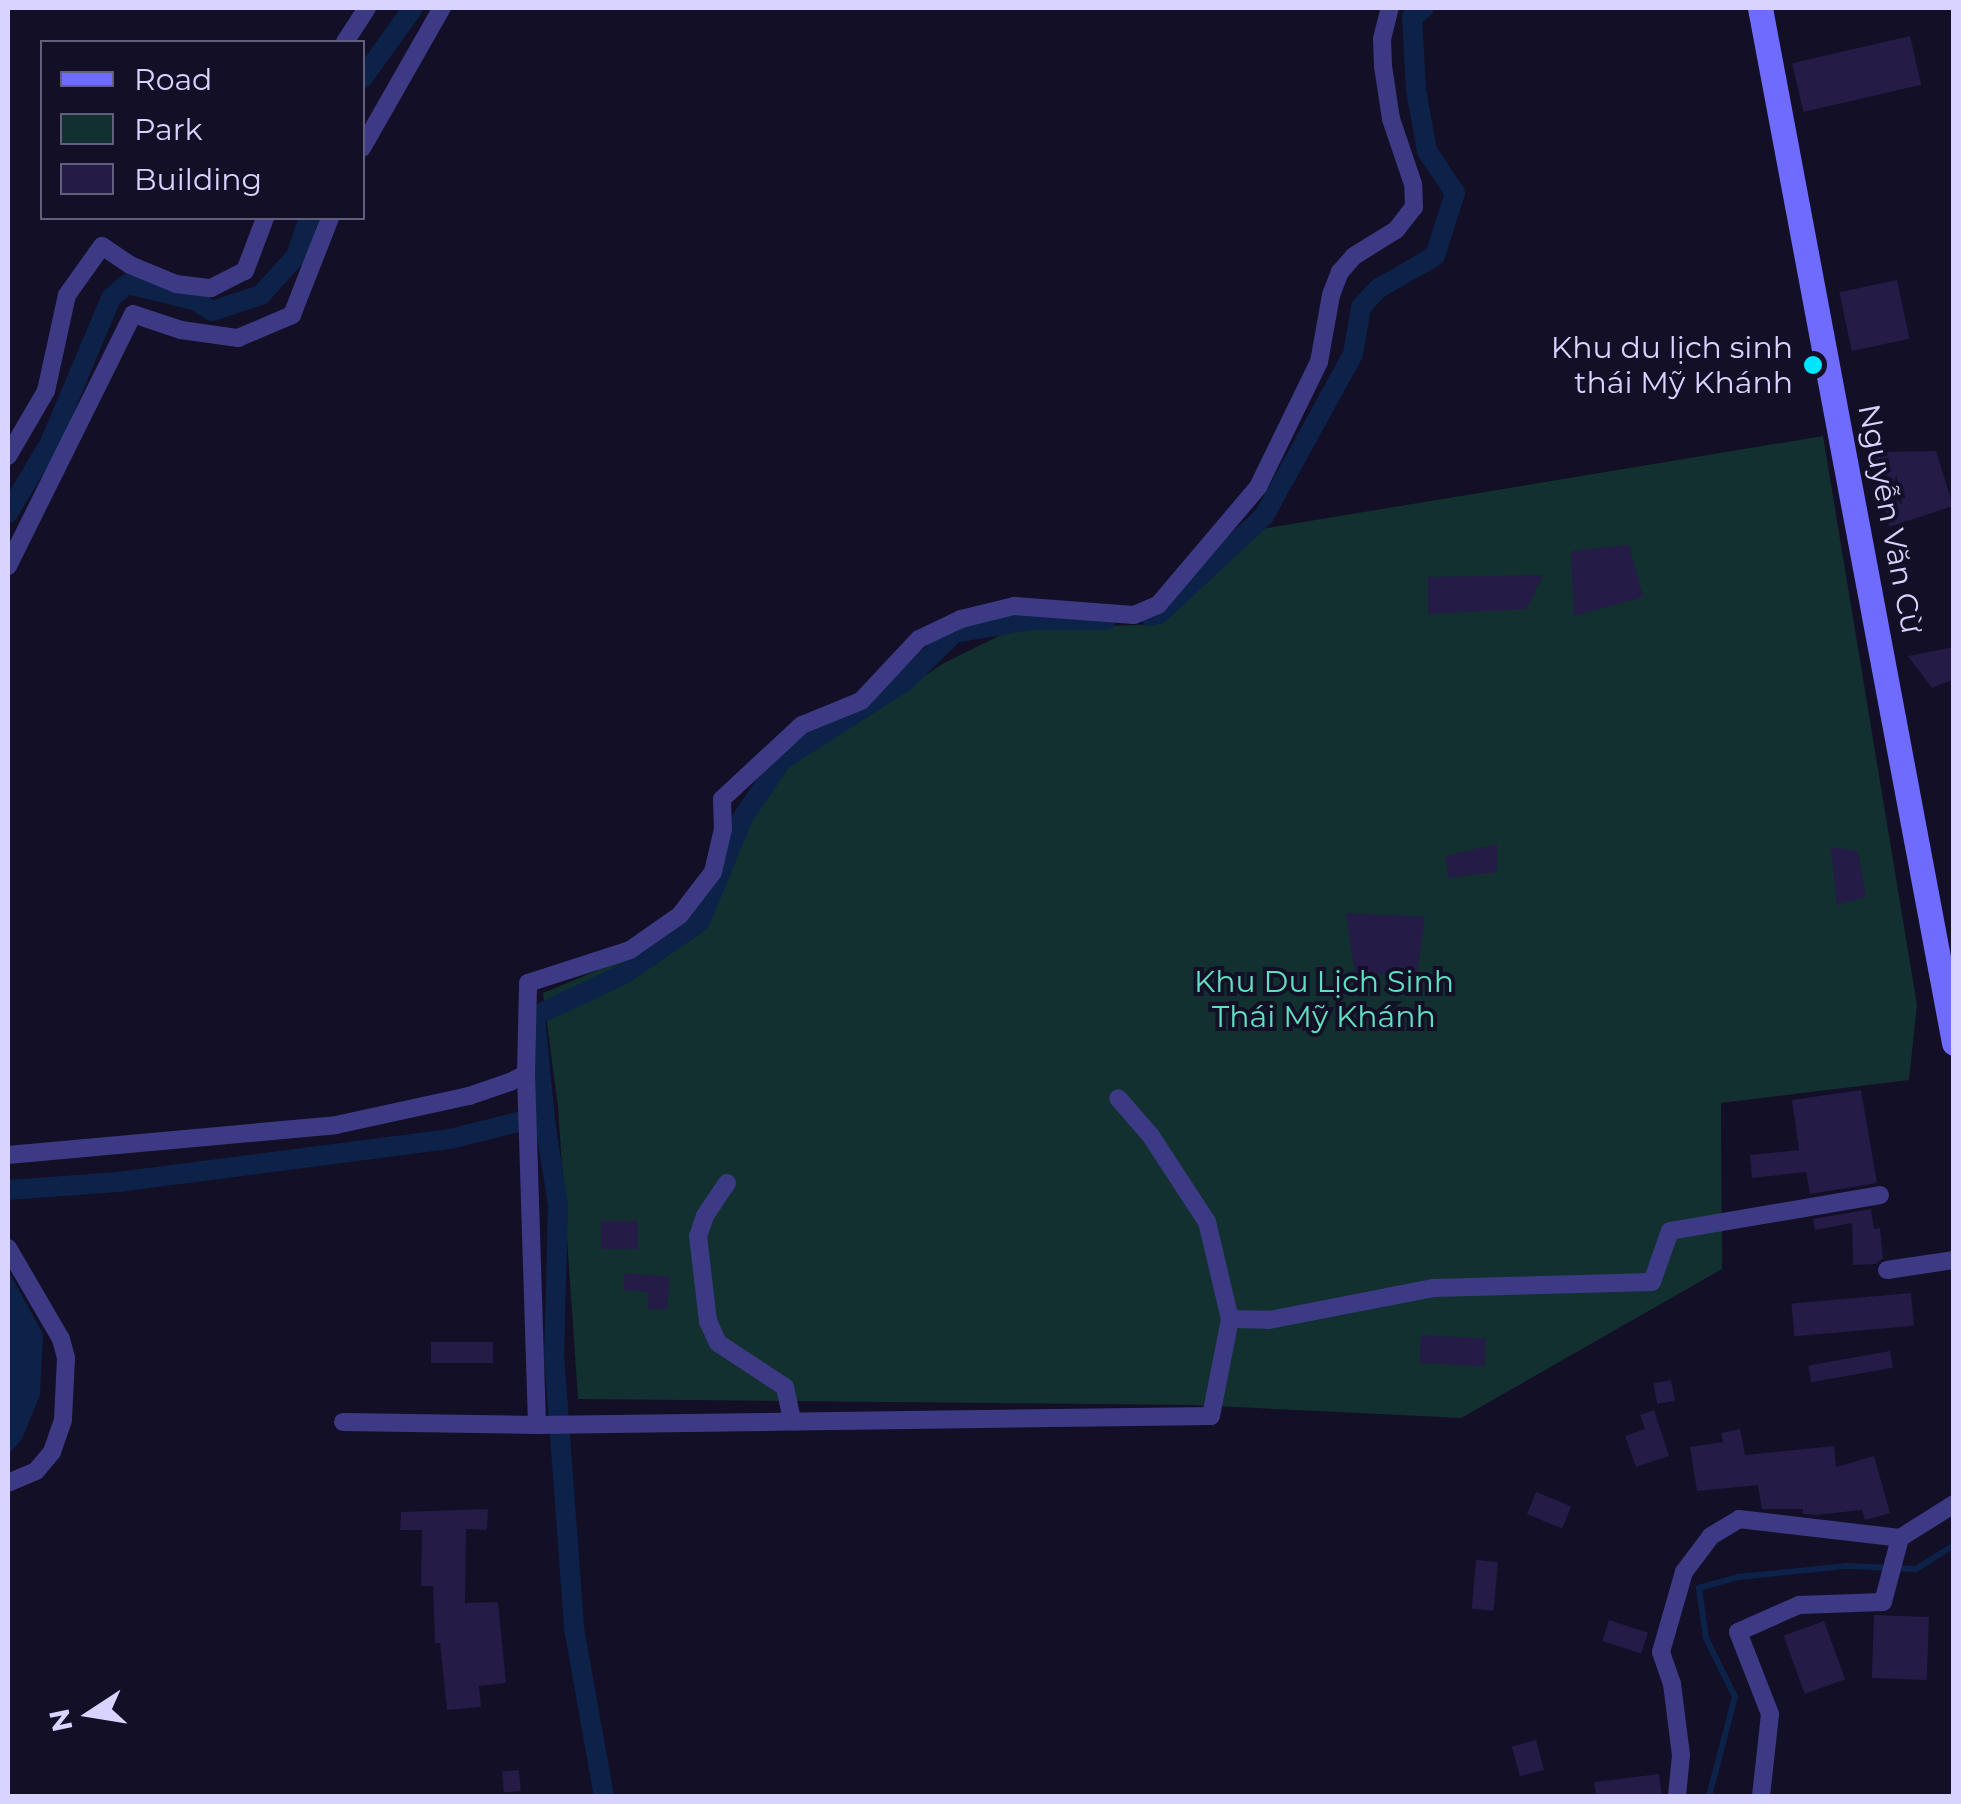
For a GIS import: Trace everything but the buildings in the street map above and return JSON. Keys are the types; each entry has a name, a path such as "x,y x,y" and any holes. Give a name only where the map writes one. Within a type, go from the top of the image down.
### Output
{"main road":[{"name":"Nguyễn Văn Cừ","path":"1760,8 1954,1043"}],"street":[{"path":"346,40 367,8"},
{"path":"365,143 442,8"},
{"path":"539,1425 526,1095 528,983 620,954 680,915 704,890 713,872 723,835 722,799 802,725 861,701 919,639 961,618 1026,605 1121,614 1148,611 1165,599 1205,546 1251,498 1320,362 1331,295 1340,272 1354,256 1406,220 1414,207 1413,184 1397,145 1387,98 1382,39 1390,8"},
{"path":"8,456 46,391 67,295 102,246 130,265 176,284 211,288 244,271 264,220"},
{"path":"8,566 134,314 181,330 238,338 292,315 329,220"},
{"path":"8,1155 336,1125 469,1096 526,1074"},
{"path":"343,1422 575,1425 1210,1416 1230,1319 1207,1222 1151,1136 1118,1098"},
{"path":"727,1183 698,1236 708,1321 718,1344 785,1387 792,1421"},
{"path":"1230,1319 1269,1320 1434,1288 1652,1282 1670,1230 1880,1195"},
{"path":"8,1248 56,1329 66,1358 63,1420 52,1452 36,1472 8,1483"},
{"path":"1887,1270 1954,1260"},
{"path":"1678,1796 1681,1755 1672,1684 1660,1652 1684,1572 1711,1536 1739,1519 1900,1538 1954,1504"},
{"path":"1761,1796 1770,1714 1738,1632 1799,1605 1884,1602 1900,1538"}],"green space":[{"name":"Khu Du Lịch Sinh Thái Mỹ Khánh","path":"1823,436 1917,1005 1909,1080 1721,1103 1722,1269 1461,1418 1192,1405 578,1399 558,1107 543,993 704,926 765,782 944,663 1011,630 1157,624 1249,531"}],"water":[{"path":"8,1270 43,1334 40,1395 22,1439 8,1455"}],"waterway":[{"path":"365,75 413,8"},
{"path":"1150,616 1159,614 1264,516 1353,354 1361,307 1379,288 1435,256 1455,193 1427,151 1416,90 1412,17 1424,8"},
{"path":"8,513 50,443 111,298 127,284 194,300 212,311 261,295 296,256 308,220"},
{"path":"546,1129 535,1016 624,974 700,922 743,817 782,760 904,682 954,633 1030,620 1106,620"},
{"path":"8,1190 118,1182 450,1139 518,1122 546,1129 558,1205 554,1354 574,1628 604,1796"},
{"path":"1709,1796 1735,1697 1706,1638 1699,1588 1738,1577 1847,1566 1916,1569 1954,1545"}],"place":[{"name":"Khu du lịch sinh thái Mỹ Khánh","path":"1813,365"}]}
